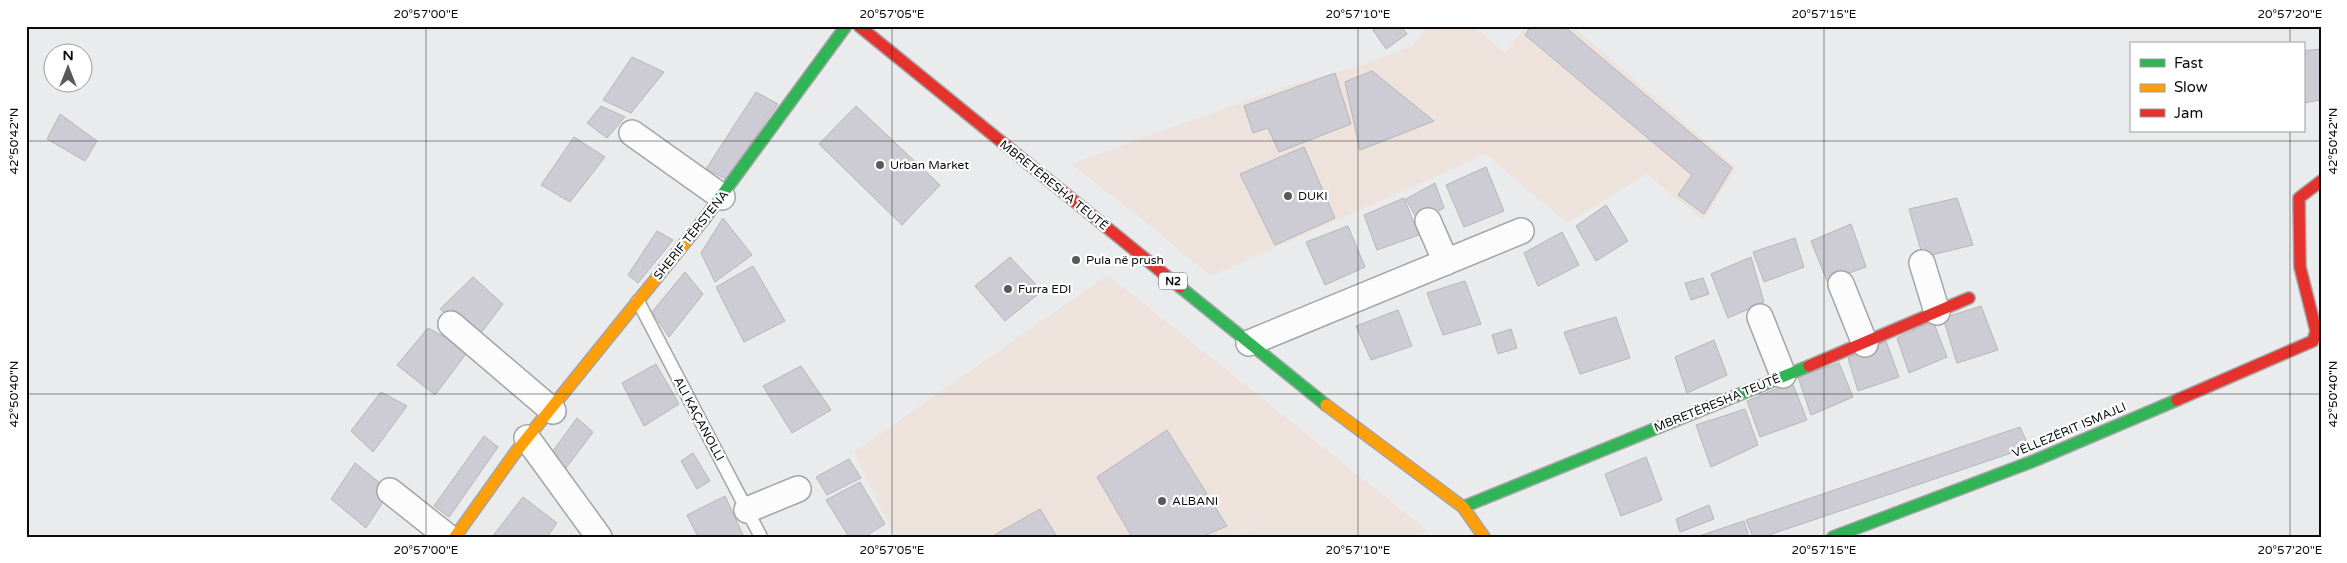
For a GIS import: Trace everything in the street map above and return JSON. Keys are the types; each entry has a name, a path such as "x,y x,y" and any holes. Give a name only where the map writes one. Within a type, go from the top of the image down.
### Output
{"street":[{"name":"SHERIF TËRSTENA","path":"455,537 527,438 552,410 722,197 846,26"},
{"name":"MBRETËRESHA TEUTË","path":"859,26 1312,395 1463,507 1484,537"},
{"path":"632,132 722,197"},
{"path":"2310,346 2316,331 2300,268 2298,198 2321,181"},
{"path":"1428,222 1446,262"},
{"path":"1249,343 1521,230"},
{"path":"1922,263 1937,312"},
{"path":"1841,284 1865,344"},
{"name":"MBRETËRESHA TEUTË","path":"1463,507 1784,375 1865,344 1969,298"},
{"path":"1760,317 1784,375"},
{"path":"451,324 552,410"},
{"name":"VËLLEZËRIT ISMAJLI","path":"1833,537 2036,460 2310,346"},
{"path":"527,438 599,537"},
{"path":"747,510 798,489"},
{"path":"390,491 448,537"}],"lane":[{"name":"ALI KAÇANOLLI","path":"638,301 761,537"}],"shaded area":[{"path":"1428,26 1473,26 1505,53 1526,26 1572,26 1737,168 1703,220 1647,174 1567,223 1486,154 1211,276 1071,164 1287,86 1363,65 1413,45"},
{"path":"1108,275 1428,531 1415,537 1230,537 1274,516 1227,537 895,537 854,452"}],"building":[{"path":"1378,26 1401,26 1407,34 1386,49 1373,30"},
{"path":"1531,26 1564,26 1732,168 1704,214 1678,195 1692,175 1525,35"},
{"path":"2321,49 2321,100 2304,103 2304,51"},
{"path":"632,57 664,72 631,113 603,100"},
{"path":"1372,71 1434,121 1360,150 1345,82"},
{"path":"1335,73 1351,124 1279,152 1268,128 1253,133 1244,106"},
{"path":"756,92 778,104 726,179 706,169"},
{"path":"601,106 625,117 607,138 587,123"},
{"name":"Urban Market","path":"856,106 940,185 902,225 819,144"},
{"path":"60,114 97,141 85,161 47,139"},
{"path":"574,137 605,157 570,202 541,185"},
{"name":"DUKI","path":"1304,147 1335,218 1275,245 1240,174"},
{"path":"1486,167 1504,211 1464,227 1446,185"},
{"path":"1435,183 1444,208 1418,221 1406,199"},
{"path":"1404,198 1419,235 1377,250 1364,215"},
{"path":"1957,198 1973,245 1923,257 1909,209"},
{"path":"1606,205 1628,241 1596,261 1576,226"},
{"path":"723,218 752,255 715,282 701,253"},
{"path":"1851,224 1866,267 1827,281 1811,241"},
{"path":"1348,226 1365,267 1325,285 1306,242"},
{"path":"657,231 673,240 638,283 628,275"},
{"path":"1562,232 1579,265 1538,286 1524,253"},
{"path":"1795,238 1804,267 1764,282 1753,252"},
{"name":"Furra EDI","path":"1010,257 1042,291 1005,321 975,286"},
{"path":"1751,257 1764,302 1728,318 1711,274"},
{"path":"753,266 785,321 744,342 716,287"},
{"path":"685,272 703,294 669,337 652,312"},
{"path":"473,277 503,304 478,337 440,309"},
{"path":"1703,278 1709,294 1691,300 1685,283"},
{"path":"1465,281 1481,324 1443,335 1427,293"},
{"path":"1981,306 1998,350 1957,363 1943,318"},
{"path":"1398,310 1412,346 1371,360 1356,326"},
{"path":"1616,317 1630,358 1580,374 1564,332"},
{"path":"1933,321 1947,357 1909,373 1897,338"},
{"path":"428,328 469,350 435,395 397,365"},
{"path":"1511,329 1517,348 1498,354 1492,335"},
{"path":"1714,340 1727,375 1687,393 1675,357"},
{"path":"1886,341 1899,377 1858,391 1848,358"},
{"path":"1839,363 1853,397 1811,415 1798,377"},
{"path":"656,364 679,404 644,426 622,383"},
{"path":"801,366 831,410 792,433 763,386"},
{"path":"1792,382 1807,420 1760,437 1747,401"},
{"path":"381,392 407,406 373,452 351,431"},
{"path":"1745,409 1758,445 1711,467 1696,425"},
{"path":"577,418 593,432 566,468 550,455"},
{"path":"2020,427 2029,447 1763,537 1753,537 1746,520"},
{"name":"ALBANI","path":"1167,430 1227,526 1201,537 1132,537 1097,477"},
{"path":"484,436 498,447 449,517 434,506"},
{"path":"693,453 710,481 697,489 681,461"},
{"path":"1646,457 1662,500 1621,516 1605,474"},
{"path":"849,459 861,478 827,495 816,477"},
{"path":"355,463 390,491 366,528 331,499"},
{"path":"860,482 885,524 864,537 849,537 826,500"},
{"path":"725,496 744,537 698,537 687,515"},
{"path":"523,497 557,523 547,537 492,537"},
{"path":"1709,505 1714,519 1680,532 1676,519"},
{"path":"1040,509 1057,537 991,537"},
{"path":"1744,521 1749,537 1696,537"}],"traffic: fast":[{"path":"705,218 846,26"},
{"path":"1180,287 1326,405"},
{"path":"1463,507 1809,366"},
{"path":"1833,537 2036,460 2177,400"}],"traffic: slow":[{"path":"455,537 515,453 705,218"},
{"path":"1326,405 1463,507 1484,537"}],"traffic: jam":[{"path":"859,26 1180,287"},
{"path":"2177,400 2313,341 2316,331 2300,267 2299,198 2321,181"},
{"path":"1809,366 1969,298"}],"place":[{"name":"Urban Market","path":"880,165"},
{"name":"DUKI","path":"1288,196"},
{"name":"Pula në prush","path":"1076,260"},
{"name":"Furra EDI","path":"1008,289"},
{"name":"ALBANI","path":"1162,501"}]}
